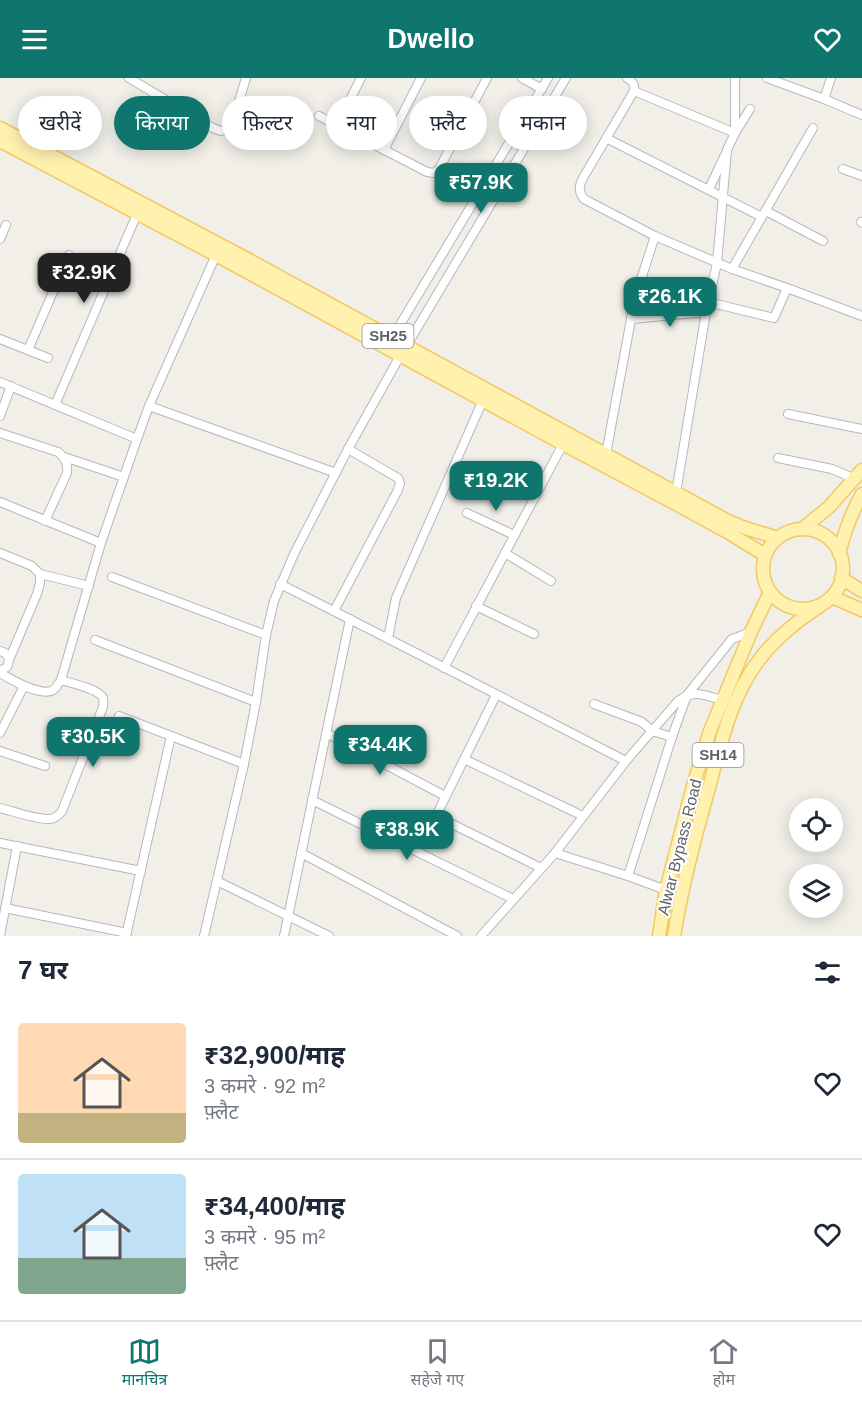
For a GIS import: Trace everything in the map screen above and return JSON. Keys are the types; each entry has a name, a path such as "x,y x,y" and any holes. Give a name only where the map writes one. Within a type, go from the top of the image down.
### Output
{"main road":[{"name":"SH25","path":"0,128 392,338 404,351 483,400 765,555"},
{"name":"SH25","path":"0,141 216,255 606,454 728,521 778,538"},
{"path":"802,529 829,507 859,475"},
{"path":"839,553 852,511 862,494"},
{"path":"802,529 817,531 830,540 839,553 843,568 840,584 832,597 820,606 807,610 793,608 780,602 770,592 763,574 765,555 774,542 786,532 802,529"},
{"path":"841,578 862,591"},
{"name":"Alwar Bypass Road","path":"658,936 666,890 710,731 770,592"},
{"path":"832,597 862,610"},
{"name":"Alwar Bypass Road","path":"674,936 680,899 705,799 734,707 757,662 773,643 791,626 820,606"}],"street":[{"path":"129,78 221,131 228,129 233,122 246,78"},
{"path":"352,96 361,78"},
{"path":"397,125 421,78"},
{"path":"384,150 427,172 434,173 439,169 487,78"},
{"path":"522,78 542,89"},
{"path":"392,338 548,78"},
{"path":"204,936 244,764 266,635 280,584 348,448 566,78"},
{"path":"627,78 635,85 634,92 579,186 584,199 655,236 717,263 862,316"},
{"path":"735,78 735,133"},
{"path":"767,78 862,115"},
{"path":"824,99 831,78"},
{"path":"634,92 735,133"},
{"path":"709,189 735,133 750,109"},
{"path":"319,116 326,120"},
{"path":"732,269 813,128"},
{"path":"606,138 723,196 823,241"},
{"path":"676,493 706,312 717,263 727,150"},
{"path":"843,169 862,176"},
{"path":"55,405 137,214"},
{"path":"0,239 6,225"},
{"path":"606,454 635,298 655,236"},
{"path":"28,350 69,255"},
{"path":"40,574 37,594 8,667 0,672 24,686 40,691 50,691 56,688 61,680 101,543 149,406 216,255"},
{"path":"708,302 774,318 787,288"},
{"path":"631,319 706,312"},
{"path":"0,339 48,358"},
{"path":"0,382 137,440"},
{"path":"0,416 11,387"},
{"path":"388,638 396,598 483,400"},
{"path":"149,406 336,473"},
{"path":"788,414 862,429"},
{"path":"0,433 124,477"},
{"path":"444,668 562,444"},
{"path":"334,611 400,483 398,478 348,448"},
{"path":"45,521 67,474 68,466 64,457"},
{"path":"778,458 859,475"},
{"path":"0,502 101,543"},
{"path":"467,513 514,535"},
{"path":"0,553 32,566 40,574 89,586"},
{"path":"505,553 550,581"},
{"path":"112,577 266,635"},
{"path":"280,584 626,761"},
{"path":"477,606 534,634"},
{"path":"284,936 350,619"},
{"path":"481,936 555,853 626,761 678,701 687,695 732,639 751,632"},
{"path":"95,640 256,702"},
{"path":"0,651 6,653 9,660"},
{"path":"0,808 43,819 57,817 62,811 104,700 102,695 94,691 61,680"},
{"path":"0,733 24,686"},
{"path":"687,695 697,694 722,700"},
{"path":"416,851 436,816 496,695"},
{"path":"628,876 687,695"},
{"path":"594,704 642,722 652,731 672,737"},
{"path":"119,716 244,764"},
{"path":"326,733 446,796"},
{"path":"5,908 127,934 171,736"},
{"path":"0,751 45,766"},
{"path":"464,759 583,816"},
{"path":"312,800 513,899"},
{"path":"436,816 541,868"},
{"path":"0,843 141,871"},
{"path":"0,936 17,846"},
{"path":"555,853 666,890"},
{"path":"301,854 457,936"},
{"path":"217,881 329,936"}]}
